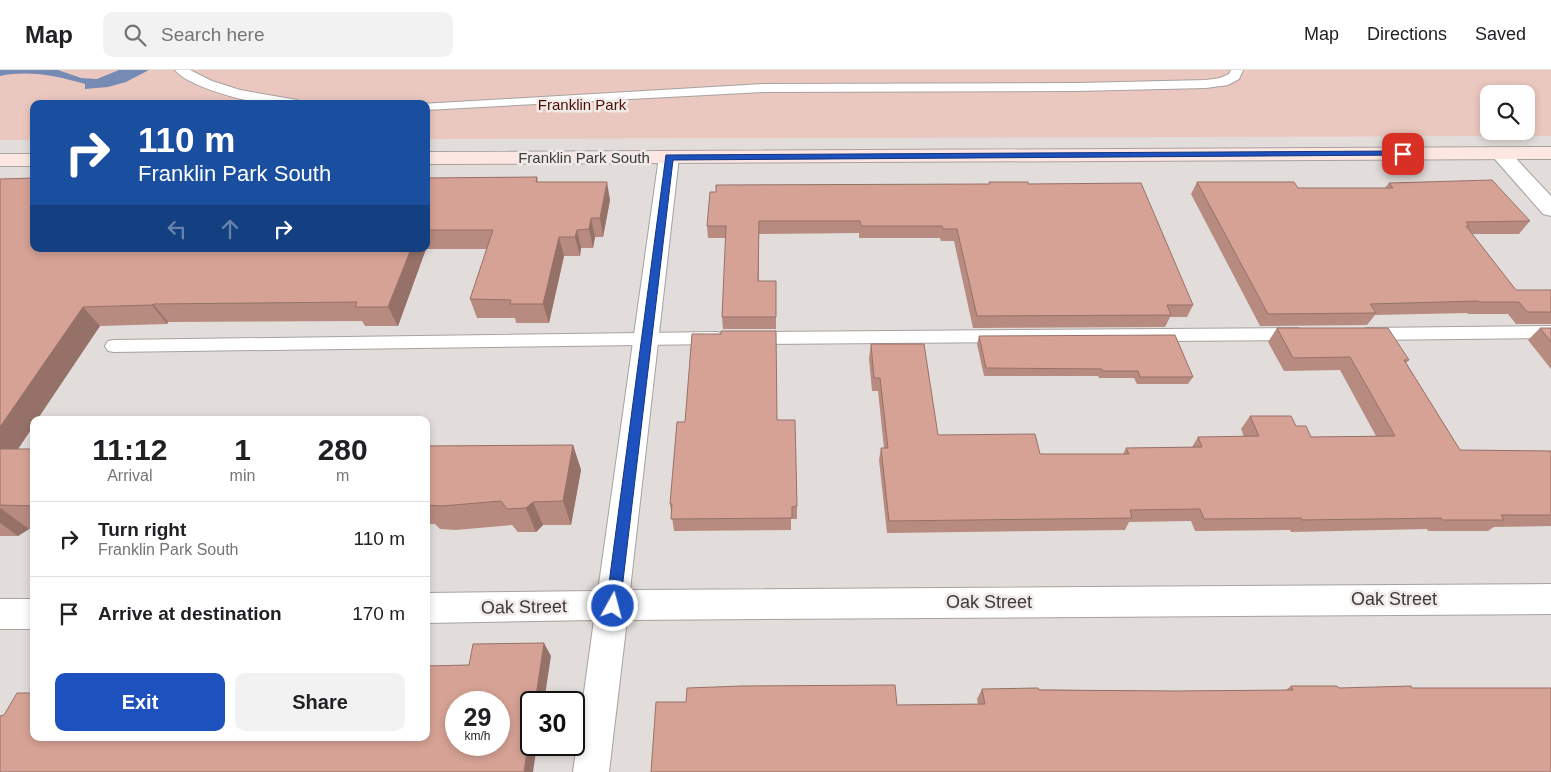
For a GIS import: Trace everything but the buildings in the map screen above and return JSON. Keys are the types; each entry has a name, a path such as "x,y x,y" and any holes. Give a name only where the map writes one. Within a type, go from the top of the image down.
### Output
{"street":[{"path":"1500,153 1551,209"},
{"name":"Franklin Park South","path":"430,158 1551,153"},
{"path":"591,772 669,157"},
{"path":"0,160 30,160"},
{"name":"Oak Street","path":"430,608 1551,599"},
{"path":"0,614 30,614"}],"lane":[{"path":"181,70 216,87 269,100"},
{"path":"430,106 763,88 1076,87 1206,84 1223,82 1235,76 1237,70"},
{"path":"1351,334 1551,332"},
{"path":"114,346 645,338 1311,334"}],"green space":[{"name":"Franklin Park","path":"0,70 1551,70 1551,136 1535,136 1535,85 1480,85 1480,136 430,139 430,100 30,100 30,140 0,140"}],"water":[{"path":"0,70 58,70 81,78 97,79 119,70 149,70 126,82 108,87 85,89 85,84 43,75 11,74 0,76"}],"route":[{"path":"613,606 669,157 1403,154"}]}
